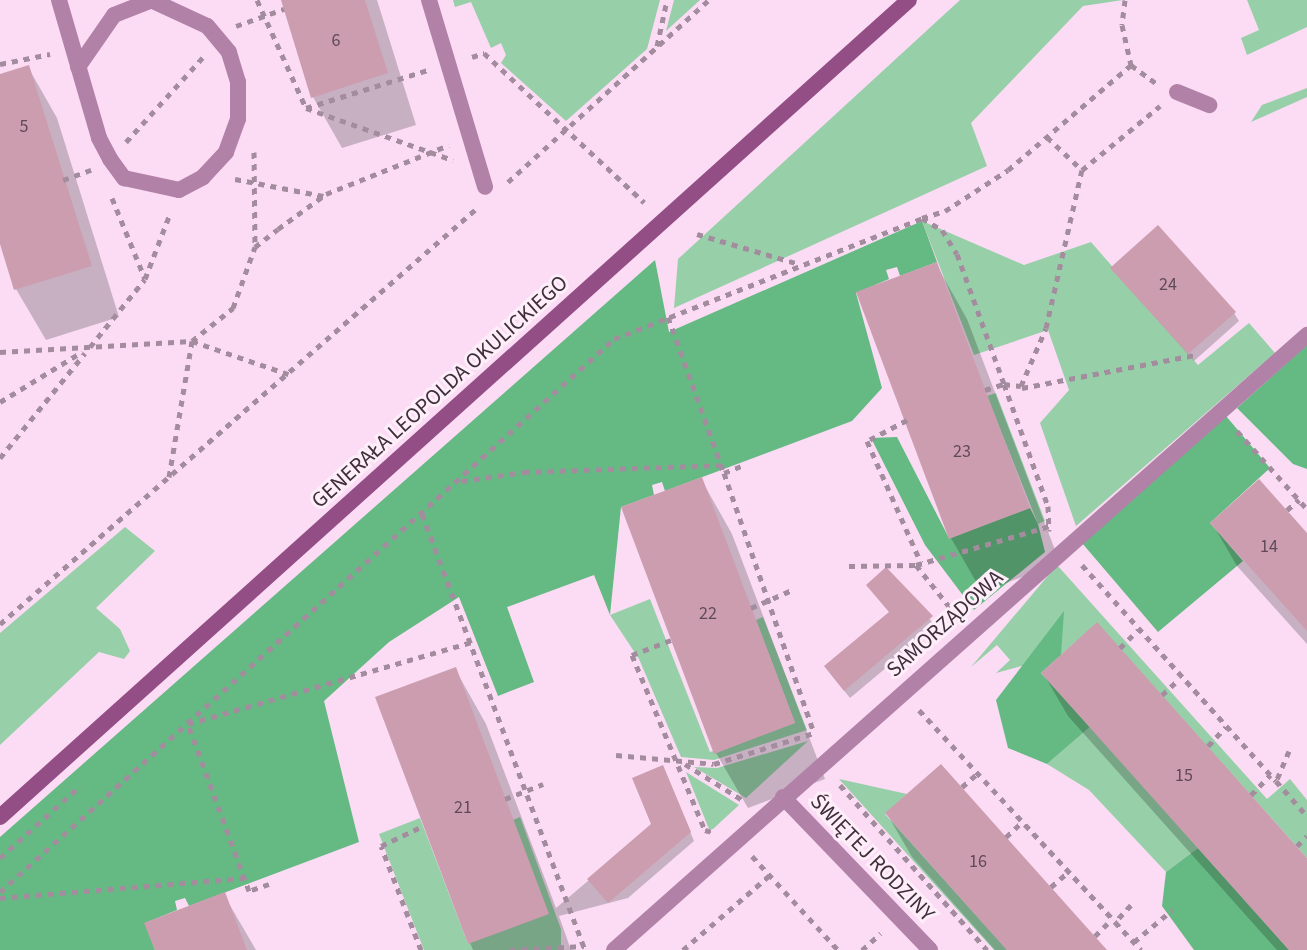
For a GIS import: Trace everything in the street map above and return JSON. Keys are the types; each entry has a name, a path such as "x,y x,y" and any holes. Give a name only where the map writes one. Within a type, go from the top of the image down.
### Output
{"main road":[{"name":"GENERAŁA LEOPOLDA OKULICKIEGO","path":"0,817 909,0"}],"street":[{"path":"59,0 73,50 78,67 99,138 124,178 179,190 203,177 226,152 238,119 238,82 229,52 207,26 152,0 114,15 78,67"},
{"path":"429,0 470,138 488,186"},
{"path":"1177,92 1209,105"},
{"name":"SAMORZĄDOWA","path":"614,950 1307,335"},
{"name":"ŚWIĘTEJ RODZINY","path":"783,797 930,950"}],"path":[{"path":"257,0 262,17 306,108 432,152 488,186"},
{"path":"656,47 667,0"},
{"path":"0,624 288,374 488,186 568,131 709,0"},
{"path":"985,390 1004,384 1021,386 1046,328 1082,170 1177,92 1131,65 1122,25 1125,0"},
{"path":"227,32 284,9"},
{"path":"121,148 213,46"},
{"path":"0,64 73,50"},
{"path":"449,64 484,53 644,202"},
{"path":"0,892 460,481 614,339 922,218 971,195 1047,137 1131,65"},
{"path":"306,108 425,71"},
{"path":"1047,137 1082,170"},
{"path":"255,247 324,197 470,138"},
{"path":"63,180 100,167"},
{"path":"169,478 192,341 233,308 255,247 255,180 324,197"},
{"path":"922,218 942,230 957,254 1048,506 1050,526 1047,539"},
{"path":"697,234 800,265"},
{"path":"0,458 145,279"},
{"path":"616,755 714,764 816,733 668,317"},
{"path":"0,352 192,341 288,374"},
{"path":"0,402 88,349"},
{"path":"1022,388 1195,355"},
{"path":"907,420 867,441 918,564 970,631"},
{"path":"1237,431 1307,509"},
{"path":"460,481 524,472 721,465"},
{"path":"724,473 741,466"},
{"path":"1287,510 1299,500"},
{"path":"422,514 584,948 510,950"},
{"path":"849,566 918,564 1058,523"},
{"path":"1079,562 1179,679 1307,816"},
{"path":"751,608 792,590"},
{"path":"954,613 966,604"},
{"path":"1120,648 1138,630"},
{"path":"670,638 632,655 681,763 705,830 716,832 724,825"},
{"path":"188,724 472,642"},
{"path":"1162,695 1179,679"},
{"path":"916,706 1141,950"},
{"path":"188,724 249,891 269,884"},
{"path":"1208,746 1226,727"},
{"path":"1276,781 1289,751"},
{"path":"681,763 748,804"},
{"path":"962,787 978,773"},
{"path":"1251,795 1270,775"},
{"path":"505,799 543,784"},
{"path":"840,785 987,950"},
{"path":"0,858 80,786"},
{"path":"1006,837 1022,822"},
{"path":"421,950 381,846 423,826"},
{"path":"1297,846 1307,836"},
{"path":"752,855 838,950"},
{"path":"1051,887 1068,871"},
{"path":"683,950 770,875"},
{"path":"0,898 244,878"},
{"path":"1095,936 1131,905"},
{"path":"1134,942 1172,910"},
{"path":"862,950 881,933"}],"green space":[{"path":"453,0 660,0 647,49 566,121 501,63 506,55 501,43 491,48 471,2 455,7"},
{"path":"674,0 700,0 666,31"},
{"path":"960,0 1123,0 1083,6 971,123 987,166 674,308 678,259"},
{"path":"1247,0 1307,0 1307,27 1247,55 1241,38 1259,30"},
{"path":"1307,88 1307,97 1251,122 1262,105"},
{"path":"922,221 1024,265 1091,242 1198,365 1249,323 1275,353 1076,526 1040,423 1069,390 1048,330 974,355"},
{"path":"922,221 937,262 900,276 897,267 886,270 889,279 856,293 882,388 852,421 665,491 662,482 652,485 654,495 621,507 610,615 594,575 507,607 534,682 498,696 459,597 389,642 324,701 359,842 189,906 185,898 175,901 177,910 145,923 155,950 0,950 0,837 655,260 669,332"},
{"path":"1307,345 1307,469 1293,464 1237,408"},
{"path":"996,393 1045,521 1038,524 987,396"},
{"path":"1226,416 1270,468 1210,523 1243,561 1158,632 1082,543"},
{"path":"897,437 949,538 1030,508 1038,524 1045,552 974,610 925,545 871,438"},
{"path":"125,527 155,551 96,608 120,629 130,651 124,659 99,652 0,745 0,633"},
{"path":"1057,565 1267,799 1290,779 1307,800 1307,858 1097,623 1061,655 996,673 1010,660 997,645 971,667"},
{"path":"650,599 710,752 795,723 756,620 763,617 807,730 714,760 681,757 639,659 610,615"},
{"path":"1064,611 1061,655 1041,673 1090,727 1047,764 1008,748 996,700"},
{"path":"1090,727 1198,848 1166,872 1089,790 1047,764"},
{"path":"808,741 746,798 694,767 717,768"},
{"path":"686,772 739,805 713,829 709,829"},
{"path":"839,779 907,794 885,814 1007,950 994,950"},
{"path":"520,817 561,929 561,950 424,950 379,834 420,818 468,944 513,820"},
{"path":"1198,848 1289,950 1194,950 1162,906 1166,872"}],"building":[{"path":"281,0 365,0 388,73 311,98"},
{"path":"29,65 92,266 14,290 0,244 0,74"},
{"path":"1158,225 1236,312 1188,354 1110,268"},
{"path":"937,262 1030,508 949,539 856,292"},
{"path":"702,477 795,723 714,754 621,507"},
{"path":"1259,479 1307,533 1307,631 1210,523"},
{"path":"886,567 933,616 844,691 824,666 889,612 866,585"},
{"path":"1097,622 1307,858 1307,950 1289,950 1041,673"},
{"path":"456,667 549,914 468,944 375,697"},
{"path":"941,764 1107,950 1007,950 885,813"},
{"path":"663,765 691,832 608,903 587,879 651,824 632,778"},
{"path":"225,892 247,950 155,950 144,923"}]}
